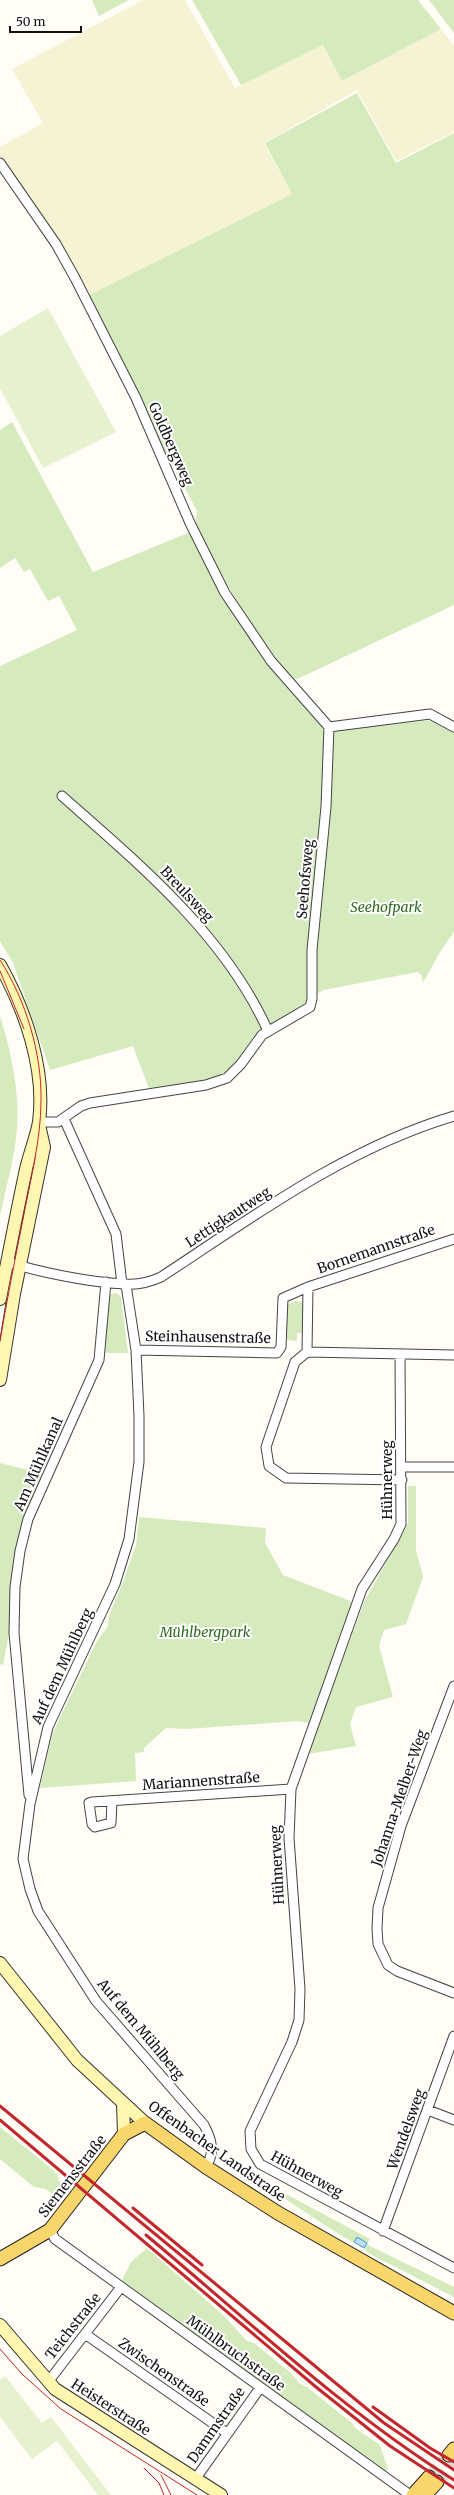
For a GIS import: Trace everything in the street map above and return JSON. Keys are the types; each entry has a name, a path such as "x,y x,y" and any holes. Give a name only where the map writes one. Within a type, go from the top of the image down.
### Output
{"main road":[{"path":"0,965 17,1001 32,1047 38,1078 39,1122 44,1148 20,1266 0,1380"},
{"path":"0,1299 25,1172 39,1122"},
{"name":"Offenbacher Landstraße","path":"0,1963 77,2060 146,2123 206,2167 278,2213 454,2313"},
{"path":"123,2103 124,2134"},
{"name":"Siemensstraße","path":"0,2259 50,2230 124,2134 146,2123"},
{"name":"Offenbacher Landstraße","path":"435,2303 454,2310"},
{"name":"Heisterstraße","path":"0,2325 55,2389 221,2495"},
{"path":"411,2495 433,2480 425,2495"}],"street":[{"name":"Goldbergweg","path":"0,163 56,244 75,278 136,398 190,523 225,593 271,661 329,727"},
{"path":"329,727 430,714 454,727"},
{"name":"Seehofsweg","path":"268,1030 310,1007 312,999 312,950 326,807 329,727"},
{"name":"Breulsweg","path":"62,796 135,861 203,932 248,991 268,1030"},
{"path":"39,1122 58,1122 75,1110 90,1103 206,1085 227,1078 234,1073 256,1042 268,1030"},
{"name":"Lettigkautweg","path":"7,1262 20,1266 106,1282 124,1284 148,1283 161,1277 287,1195 342,1163 401,1136 454,1116"},
{"name":"Auf dem Mühlberg","path":"64,1119 116,1234 136,1350 138,1462 130,1539 115,1584 48,1727 30,1804 23,1859 30,1889 38,1911 96,2001 204,2125 211,2140 212,2156 206,2167"},
{"name":"Bornemannstraße","path":"279,1352 281,1347 283,1298 308,1287 454,1238"},
{"name":"Am Mühlkanal","path":"30,1804 14,1633 15,1587 20,1551 28,1519 99,1360 106,1282"},
{"name":"Bornemannstraße","path":"307,1352 308,1287"},
{"name":"Steinhausenstraße","path":"136,1350 279,1352"},
{"path":"402,1480 286,1478 269,1466 266,1447 295,1362 307,1352 454,1355"},
{"name":"Hühnerweg","path":"400,1354 402,1467 400,1530 362,1589 291,1790 289,1857 300,1989 299,2020 292,2042 252,2124 249,2141 251,2149 260,2164 454,2268"},
{"path":"402,1467 454,1467"},
{"name":"Johanna-Melber-Weg","path":"454,1686 401,1826 378,1908 377,1929 378,1944 388,1965 397,1972 454,1993"},
{"name":"Mariannenstraße","path":"112,1801 291,1790"},
{"name":"Wendelsweg","path":"383,2231 454,2036"},
{"path":"428,2110 454,2120"},
{"name":"Mühlbruchstraße","path":"50,2230 55,2239 260,2388 411,2495"},
{"name":"Teichstraße","path":"48,2382 121,2287"},
{"name":"Zwischenstraße","path":"86,2334 227,2433"},
{"name":"Dammstraße","path":"196,2478 260,2388"}],"shaded area":[{"path":"143,0 185,0 235,88 323,45 342,81 441,29 454,46 454,132 396,161 357,90 264,143 292,194 89,295 47,223 0,155 0,147 43,123 12,69"}],"green space":[{"path":"92,0 129,0 99,16"},
{"path":"192,0 418,0 441,29 342,81 323,45 241,85"},
{"path":"429,0 454,0 454,33"},
{"path":"357,93 396,163 454,133 454,605 293,681 246,617 195,527 197,511 151,425 89,295 292,194 265,143"},
{"path":"48,308 116,432 43,468 0,388 0,336"},
{"path":"12,422 93,572 190,532 240,624 271,666 327,730 307,1003 264,1030 251,1043 229,1072 204,1082 150,1091 133,1046 50,1070 13,963 0,941 0,666 77,630 59,596 48,601 30,569 24,572 15,558 0,568 0,430"},
{"name":"Seehofpark","path":"433,720 454,732 454,932 440,952 423,983 422,976 418,972 324,990 314,995 315,938 331,733 345,729"},
{"path":"0,1016 8,1043 14,1072 18,1114 14,1150 0,1216"},
{"path":"117,1293 121,1297 128,1353 105,1353 109,1297 111,1294"},
{"path":"295,1301 304,1302 302,1333 297,1333 297,1341 287,1340 286,1305"},
{"path":"0,1463 47,1475 23,1535 14,1608 3,1665 0,1664"},
{"path":"408,1486 416,1486 416,1550 423,1577 406,1624 384,1630 379,1646 393,1697 356,1707 350,1724 356,1746 308,1754 364,1602 408,1523"},
{"name":"Mühlbergpark","path":"139,1517 266,1528 265,1543 283,1575 353,1602 309,1723 297,1721 188,1729 166,1728 144,1748 144,1752 135,1753 136,1781 40,1788 53,1732 96,1643 108,1626 109,1615 136,1545"},
{"path":"0,2127 53,2170 59,2178 58,2180 65,2185 59,2194 53,2195 46,2189 34,2187 0,2159"},
{"path":"243,2171 370,2239 367,2244 370,2246 454,2287 454,2297 368,2253 364,2248 340,2235"},
{"path":"147,2248 225,2317 247,2341 254,2343 291,2373 300,2384 307,2387 352,2423 355,2428 380,2445 388,2469 385,2473 122,2280 131,2262"},
{"path":"5,2376 42,2423 51,2417 111,2495 98,2495 57,2441 32,2459 0,2417 0,2380"}],"water":[{"path":"357,2237 367,2243 364,2248 354,2242"}],"tunnel":[{"path":"429,2477 449,2455"},
{"path":"437,2482 454,2464"}],"tram line":[{"path":"0,960 18,992 25,1010 35,1046 41,1083 41,1116 35,1160 0,1341"},
{"path":"0,971 24,1029"},
{"path":"0,2349 22,2374 61,2409 197,2495"},
{"path":"144,2468 159,2483 164,2495"},
{"path":"161,2475 171,2495"}],"railway":[{"path":"0,2106 384,2423 454,2470"},
{"path":"0,2120 316,2387 390,2446 454,2488"},
{"path":"133,2208 202,2265"},
{"path":"146,2235 334,2394 413,2453 454,2480"},
{"path":"373,2407 430,2448 454,2462"}]}
